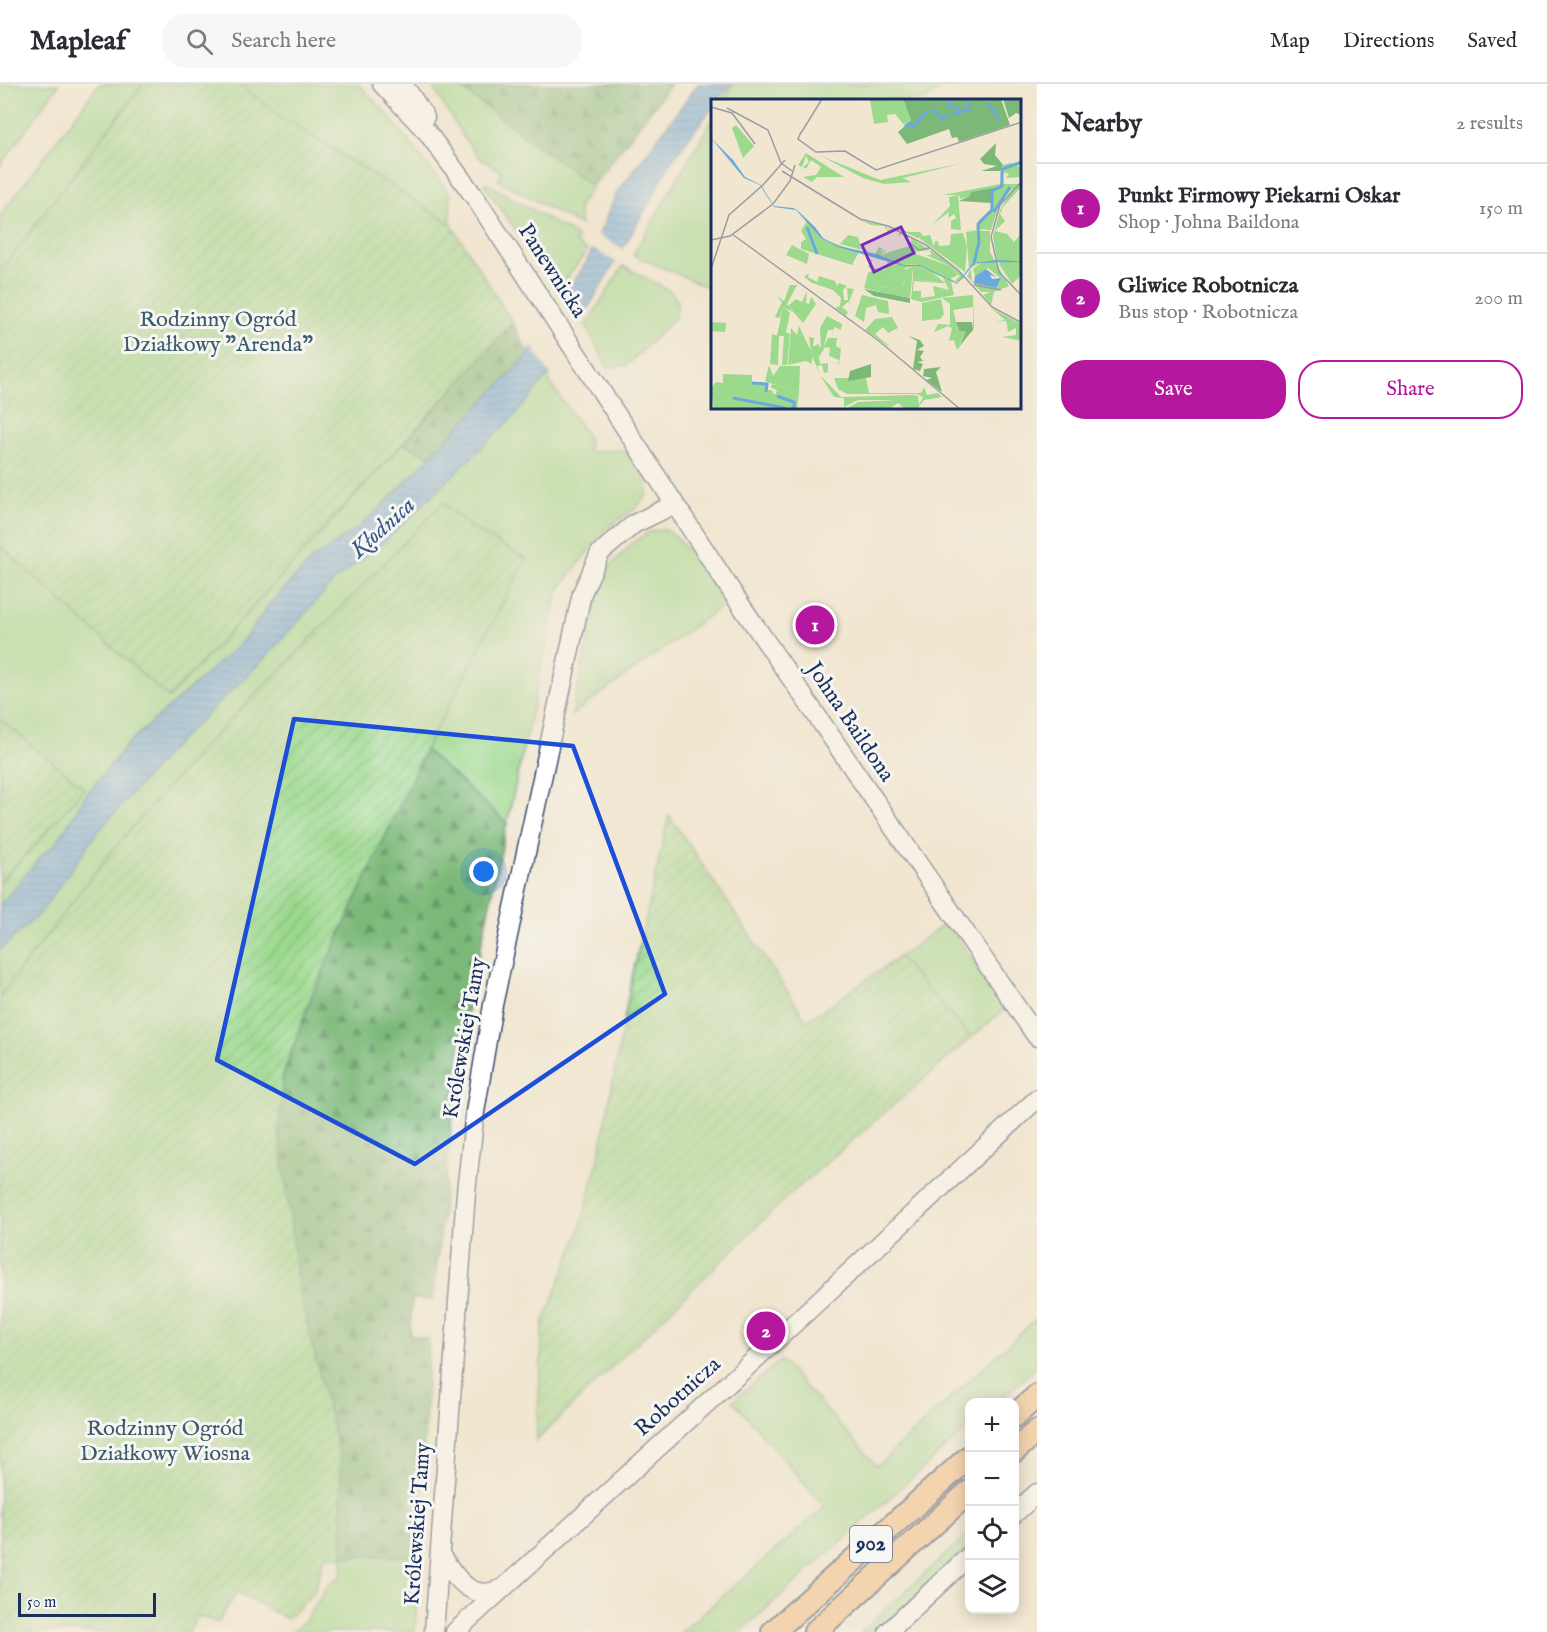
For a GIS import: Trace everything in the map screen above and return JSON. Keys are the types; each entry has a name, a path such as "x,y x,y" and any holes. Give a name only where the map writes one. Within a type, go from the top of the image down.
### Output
{"main road":[{"path":"1019,1412 1037,1396"},
{"path":"1019,1447 1037,1431"},
{"name":"902","path":"773,1632 965,1460"},
{"name":"902","path":"815,1632 965,1496"}],"street":[{"name":"Panewnicka","path":"382,84 427,132 454,168"},
{"name":"Panewnicka","path":"403,84 454,168 608,401"},
{"name":"Johna Baildona","path":"608,401 756,627 1037,1037"},
{"name":"Królewskiej Tamy","path":"434,1632 466,1192 475,1112 493,1005 582,593 600,553 634,524 675,504"},
{"name":"Robotnicza","path":"455,1632 1037,1099"},
{"path":"1019,1509 1037,1493"},
{"path":"441,1556 459,1582 472,1590 485,1594 503,1588"},
{"path":"888,1632 965,1560"}],"highlighted area":[{"path":"294,719 573,746 665,994 415,1164 217,1060"}],"green space":[{"path":"0,84 59,84 0,166"},
{"path":"99,84 143,84 0,271 0,216"},
{"name":"Rodzinny Ogród Działkowy \"Arenda\"","path":"143,84 239,84 280,116 451,224 513,323 169,698 0,546 0,271"},
{"path":"239,84 358,84 385,111 450,194 451,224 280,116"},
{"path":"431,84 455,84 592,186 578,208 580,225 498,180 502,171 479,158"},
{"path":"455,84 671,84 592,186"},
{"path":"733,84 945,84 927,99 724,99"},
{"path":"711,121 711,289 633,255"},
{"path":"485,182 578,237 575,242 587,251 558,290 484,185"},
{"path":"623,266 670,291 678,302 675,318 626,366 607,367 586,325"},
{"path":"513,323 528,353 524,360 431,456 403,444"},
{"path":"550,373 549,381 589,439 588,452 624,450 647,481 647,495 635,509 604,530 558,591 507,823 425,750 526,559 473,529 443,503 201,749 110,853 0,996 0,950 42,911 95,835 177,743 264,659 335,580 385,541 515,415"},
{"path":"403,444 431,456 378,510 356,529 313,559 270,603 238,646 128,743 84,798 56,844 42,855 0,905 0,882 84,788 0,719 0,546 169,698"},
{"name":"Rodzinny Ogród Działkowy Wiosna","path":"443,503 473,529 526,559 425,750 311,997 283,1075 279,1131 299,1291 340,1458 343,1556 325,1556 314,1592 287,1619 237,1592 218,1622 198,1616 189,1632 0,1632 0,996 110,853 201,749"},
{"path":"663,529 676,536 727,602 572,715 598,594 610,566 631,544 649,532"},
{"path":"0,719 84,788 0,882"},
{"path":"425,750 507,823 460,1045 433,1300 412,1299 410,1335 429,1339 419,1556 343,1556 340,1458 299,1291 279,1131 283,1075 311,997"},
{"path":"669,815 807,1021 899,957 971,1038 787,1197 536,1441 543,1324 579,1233 599,1157 631,982"},
{"path":"947,922 1005,1009 971,1038 899,957"},
{"path":"1037,1318 1037,1367 1002,1398 965,1398 965,1431 740,1632 681,1632 825,1507 733,1401 781,1360 877,1466"},
{"path":"965,1537 965,1551 877,1632 861,1632"},
{"path":"343,1556 419,1556 415,1632 291,1632 304,1622 329,1584 341,1576"}],"water":[{"name":"Kłodnica","path":"698,84 731,84 719,99 711,99 711,110 674,157 550,373 515,415 385,541 335,580 264,659 177,743 95,835 42,911 0,950 0,905 42,855 56,844 84,798 128,744 238,646 270,603 313,559 356,529 378,510 524,360 586,263 617,193"}],"pier":[{"path":"596,234 626,251 618,263 590,247"},
{"path":"561,296 581,326 551,376 531,344"}],"place":[{"name":"Punkt Firmowy Piekarni Oskar","path":"815,625"},
{"name":"Gliwice Robotnicza","path":"766,1331"}]}
